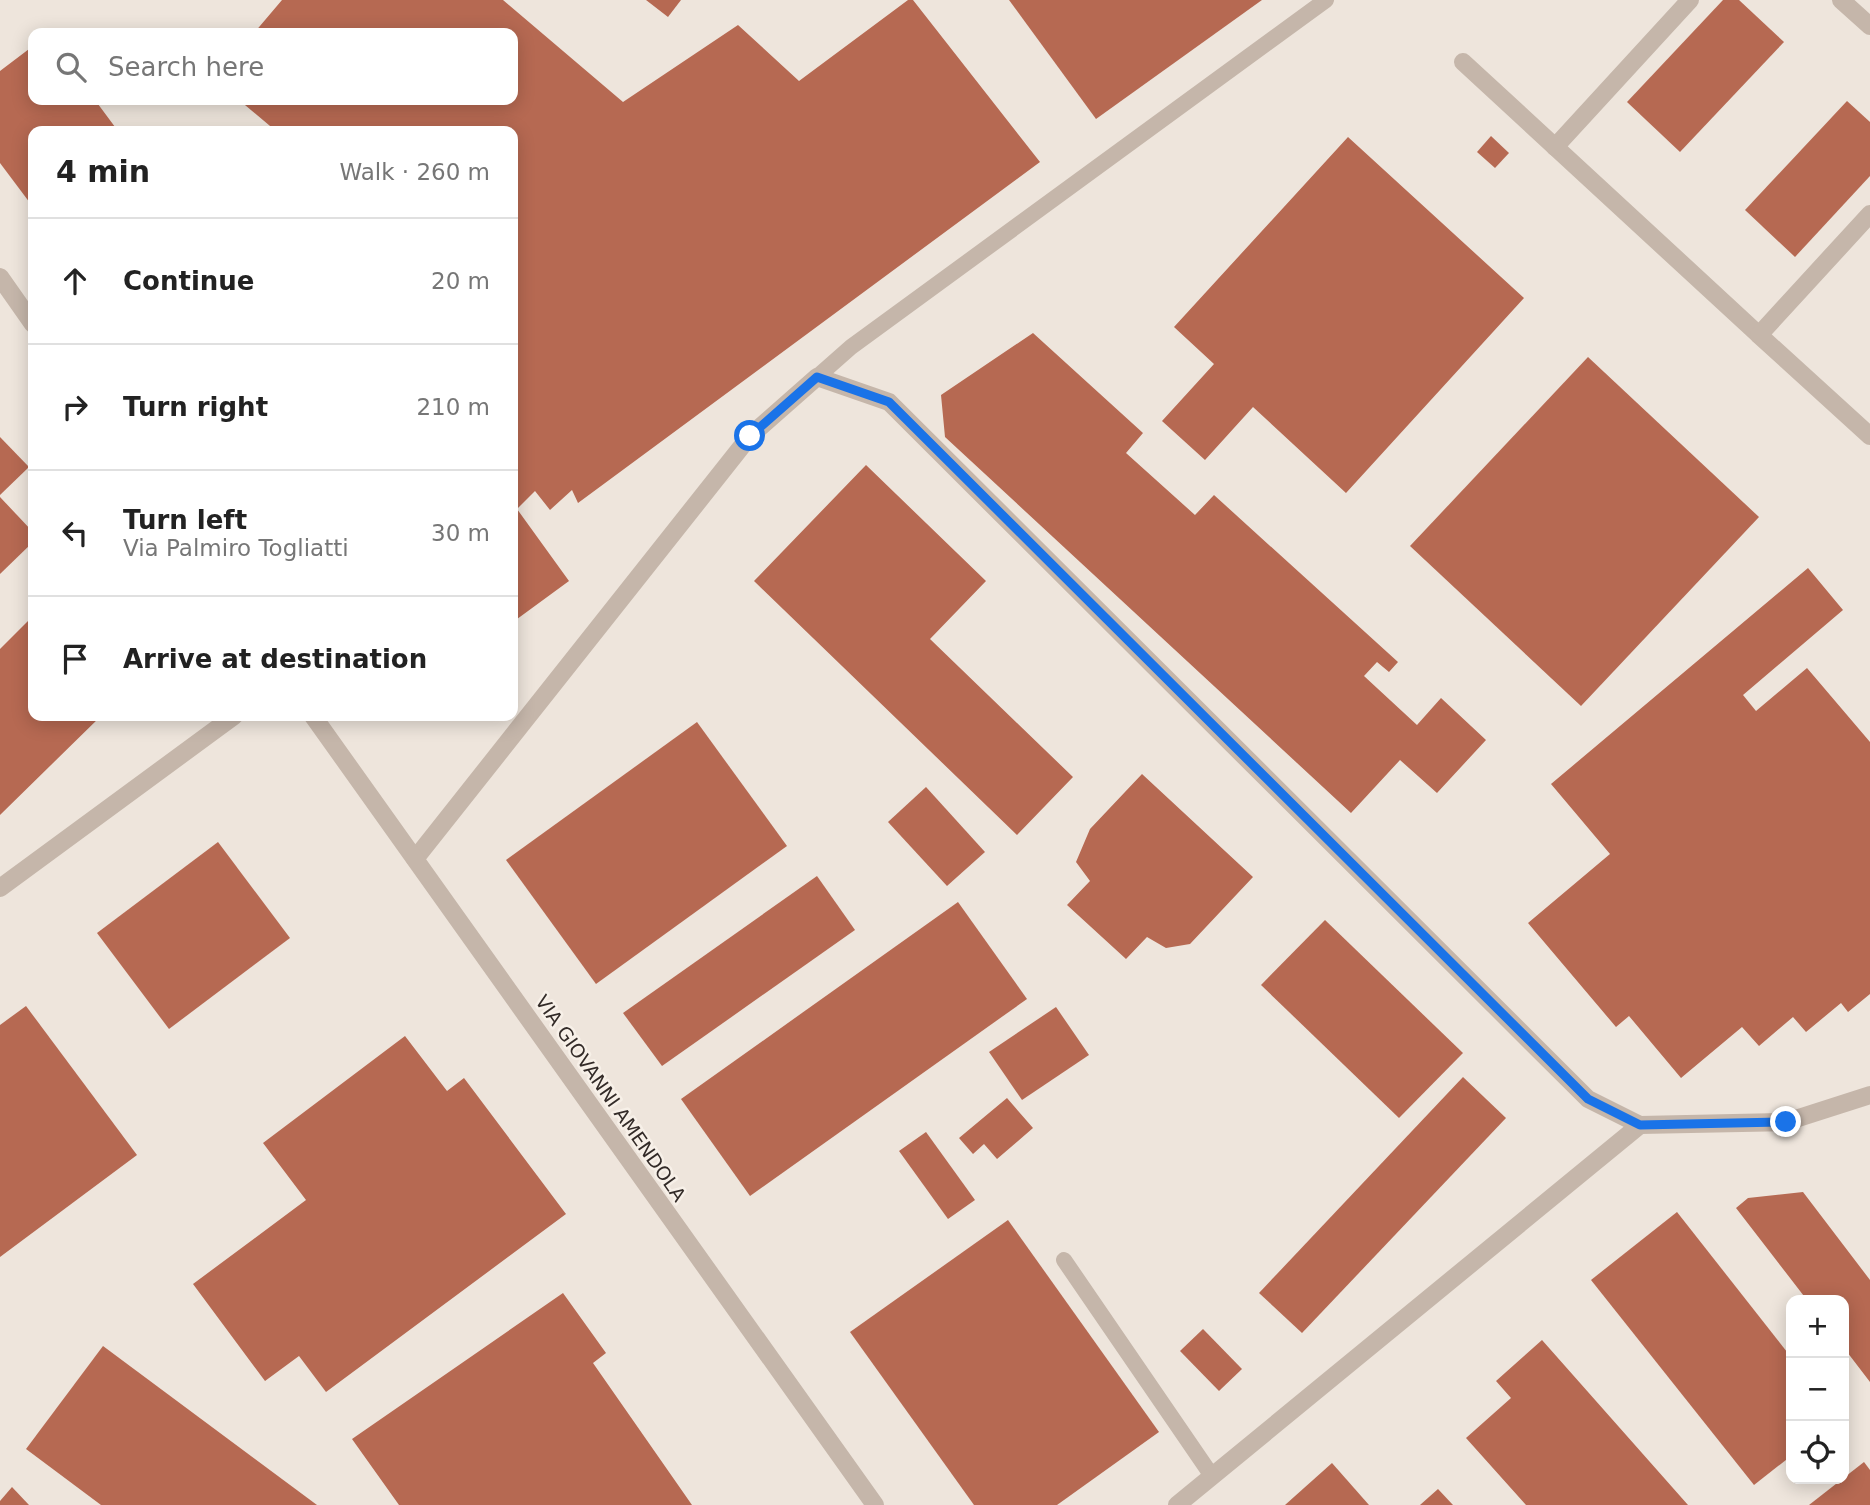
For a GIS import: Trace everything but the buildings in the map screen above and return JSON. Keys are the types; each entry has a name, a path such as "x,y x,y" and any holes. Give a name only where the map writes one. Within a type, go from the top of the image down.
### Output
{"street":[{"path":"1555,147 1690,0"},
{"path":"1841,0 1870,26"},
{"path":"1463,62 1870,436"},
{"path":"1759,334 1870,214"},
{"path":"0,277 28,317"},
{"path":"415,859 750,436 817,377 889,402 1588,1099 1640,1125 1786,1122 1870,1095"},
{"path":"0,888 227,721"},
{"name":"VIA GIOVANNI AMENDOLA","path":"317,721 875,1505"},
{"path":"1177,1505 1640,1125"}],"lane":[{"path":"817,377 851,347 1326,0"},
{"path":"1064,1259 1212,1476"}],"route":[{"path":"750,436 817,377 889,402 1588,1099 1640,1125 1786,1122"}]}
